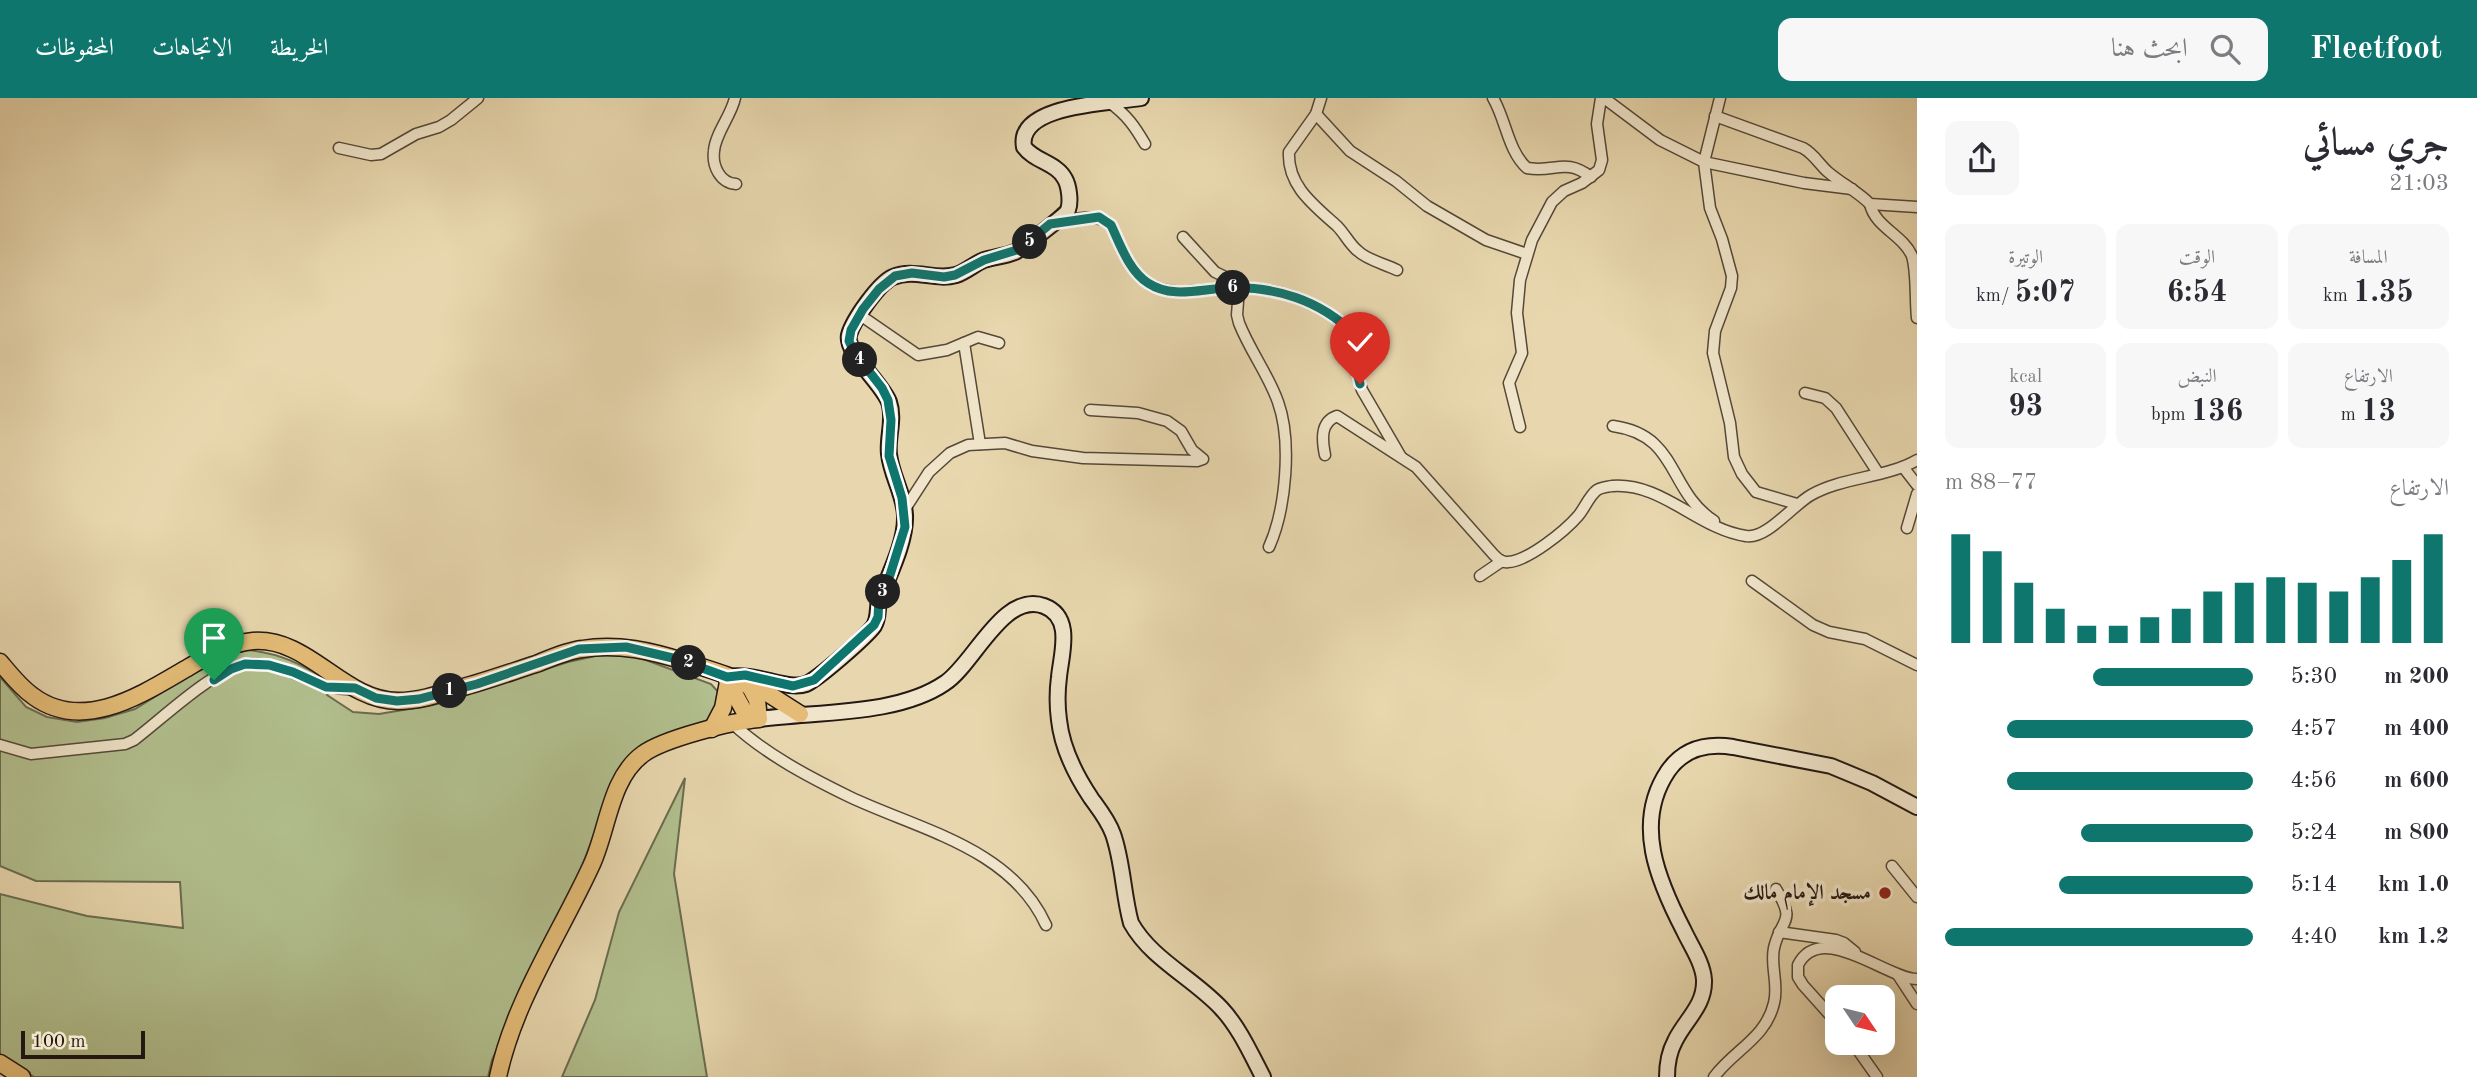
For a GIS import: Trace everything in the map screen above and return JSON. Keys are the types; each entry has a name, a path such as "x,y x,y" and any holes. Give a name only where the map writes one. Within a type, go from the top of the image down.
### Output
{"main road":[{"path":"727,680 745,675 801,686 814,680 867,634 878,617 879,599 890,575 905,527 905,509 889,456 891,420 888,400 849,341 851,330 860,315 879,289 895,276 912,273 944,277 955,275 984,260 1020,249 1064,215 1069,206 1066,180 1058,171 1027,151 1023,141 1033,122 1051,113 1141,98"},
{"path":"498,1077 511,1033 525,999 594,860 619,785 630,766 643,754 659,746 732,723 875,708 924,696 947,682 965,666 993,629 1013,610 1030,604 1053,611 1062,624 1065,642 1058,691 1061,734 1071,762 1113,835 1131,922 1153,951 1196,985 1228,1016 1263,1077"},
{"path":"0,662 34,697 63,710 88,712 118,705 215,653 239,643 255,641 298,653 355,688 376,698 397,701 419,699 477,684 579,649 626,647 650,652 727,680 745,683 800,714"},
{"path":"727,680 754,720"},
{"path":"712,729 723,708 727,680"},
{"path":"745,683 755,695 754,720"},
{"path":"1667,1077 1674,1043 1697,1008 1704,983 1701,965 1656,868 1650,839 1653,805 1663,779 1672,766 1685,753 1698,747 1718,744 1831,766 1917,807"},
{"path":"0,1063 22,1077"}],"street":[{"path":"340,148 372,155 381,154 416,134 439,127 478,98"},
{"path":"735,98 713,150 720,177 727,183 736,184"},
{"path":"1321,98 1316,114 1289,152 1288,160 1295,181 1320,213 1336,226 1358,252 1397,270"},
{"path":"1493,98 1502,113 1514,150 1527,168 1572,166 1591,177"},
{"path":"1520,427 1509,383 1522,353 1517,299 1527,254 1552,202 1564,191 1599,170 1602,160 1597,124 1602,98 1660,140 1704,162 1804,183 1855,190"},
{"path":"1720,98 1704,162 1710,208 1732,276 1731,288 1715,331 1713,352 1730,423 1734,457 1742,474 1756,492 1797,504"},
{"path":"1110,103 1134,124 1145,144"},
{"path":"1316,114 1350,151 1396,181 1427,206 1486,240 1527,254"},
{"path":"1715,116 1803,148 1827,171 1870,204 1875,216 1912,255 1916,272 1917,318"},
{"path":"1870,204 1917,207"},
{"path":"1050,224 1088,217 1105,219 1111,225 1134,270 1146,282 1161,290 1177,292 1239,288 1285,293 1309,301 1341,322 1354,334 1356,368 1362,390 1402,457"},
{"path":"1183,237 1215,272 1253,290"},
{"path":"1239,288 1237,315 1278,402 1286,436 1283,496 1269,547"},
{"path":"860,315 918,355 947,350 984,337 999,343"},
{"path":"964,343 980,444"},
{"path":"1805,393 1831,402 1878,473"},
{"path":"905,509 923,479 939,464 959,448 980,444 1005,443 1054,455 1103,459 1203,459 1192,450 1181,432 1167,421 1138,413 1090,410"},
{"path":"1325,455 1324,428 1335,415 1416,467 1494,555 1508,562 1522,558 1560,534 1581,513 1594,494 1608,486 1630,487 1655,494 1710,524 1745,536 1757,536 1767,531 1797,504 1821,490 1903,467 1917,460"},
{"path":"1613,426 1628,428 1653,440 1695,505 1729,531"},
{"path":"1903,467 1917,485"},
{"path":"1906,528 1917,494"},
{"path":"1480,576 1502,561"},
{"path":"1752,581 1814,625 1829,632 1865,639 1917,665"},
{"path":"0,745 36,754 125,744 214,680 245,664 280,668 326,687 355,688"},
{"path":"732,723 754,742 822,783 977,853 1028,893 1046,925"},
{"path":"1892,866 1917,897"},
{"path":"1714,1077 1724,1064 1754,1041 1762,1031 1775,1001 1776,980 1772,957 1779,932 1784,925 1787,907 1776,889"},
{"path":"1779,932 1836,940 1858,955 1898,975 1917,979"},
{"path":"1825,1010 1798,977 1798,965 1808,953 1823,949 1858,955"},
{"path":"1898,975 1917,1004"},
{"path":"1861,1055 1877,1077"}],"green space":[{"path":"248,650 283,658 334,684 327,695 353,712 379,714 433,705 568,662 600,655 635,656 711,684 721,695 710,721 654,741 613,785 572,892 530,974 492,1060 488,1077 34,1077 0,1054 0,894 87,916 183,928 180,882 36,881 0,866 0,677 26,707 47,717 77,722 105,718 135,709 221,656"},
{"path":"685,778 674,874 707,1077 562,1077 595,1000 619,912"}],"place":[{"name":"مسجد الإمام مالك","path":"1885,893"}],"route":[{"path":"214,680 245,664 269,665 293,672 326,687 355,688 376,698 397,701 419,699 477,684 579,649 626,647 695,665 727,677 745,675 793,686 807,684 872,629 879,613 879,599 890,575 905,527 905,509 889,456 891,409 882,388 850,346 849,336 854,325 870,299 895,276 912,273 944,277 955,275 984,260 1020,249 1050,224 1088,217 1105,219 1111,225 1134,270 1146,282 1161,290 1177,292 1229,288 1268,291 1300,297 1319,306 1354,334 1360,384"}]}
